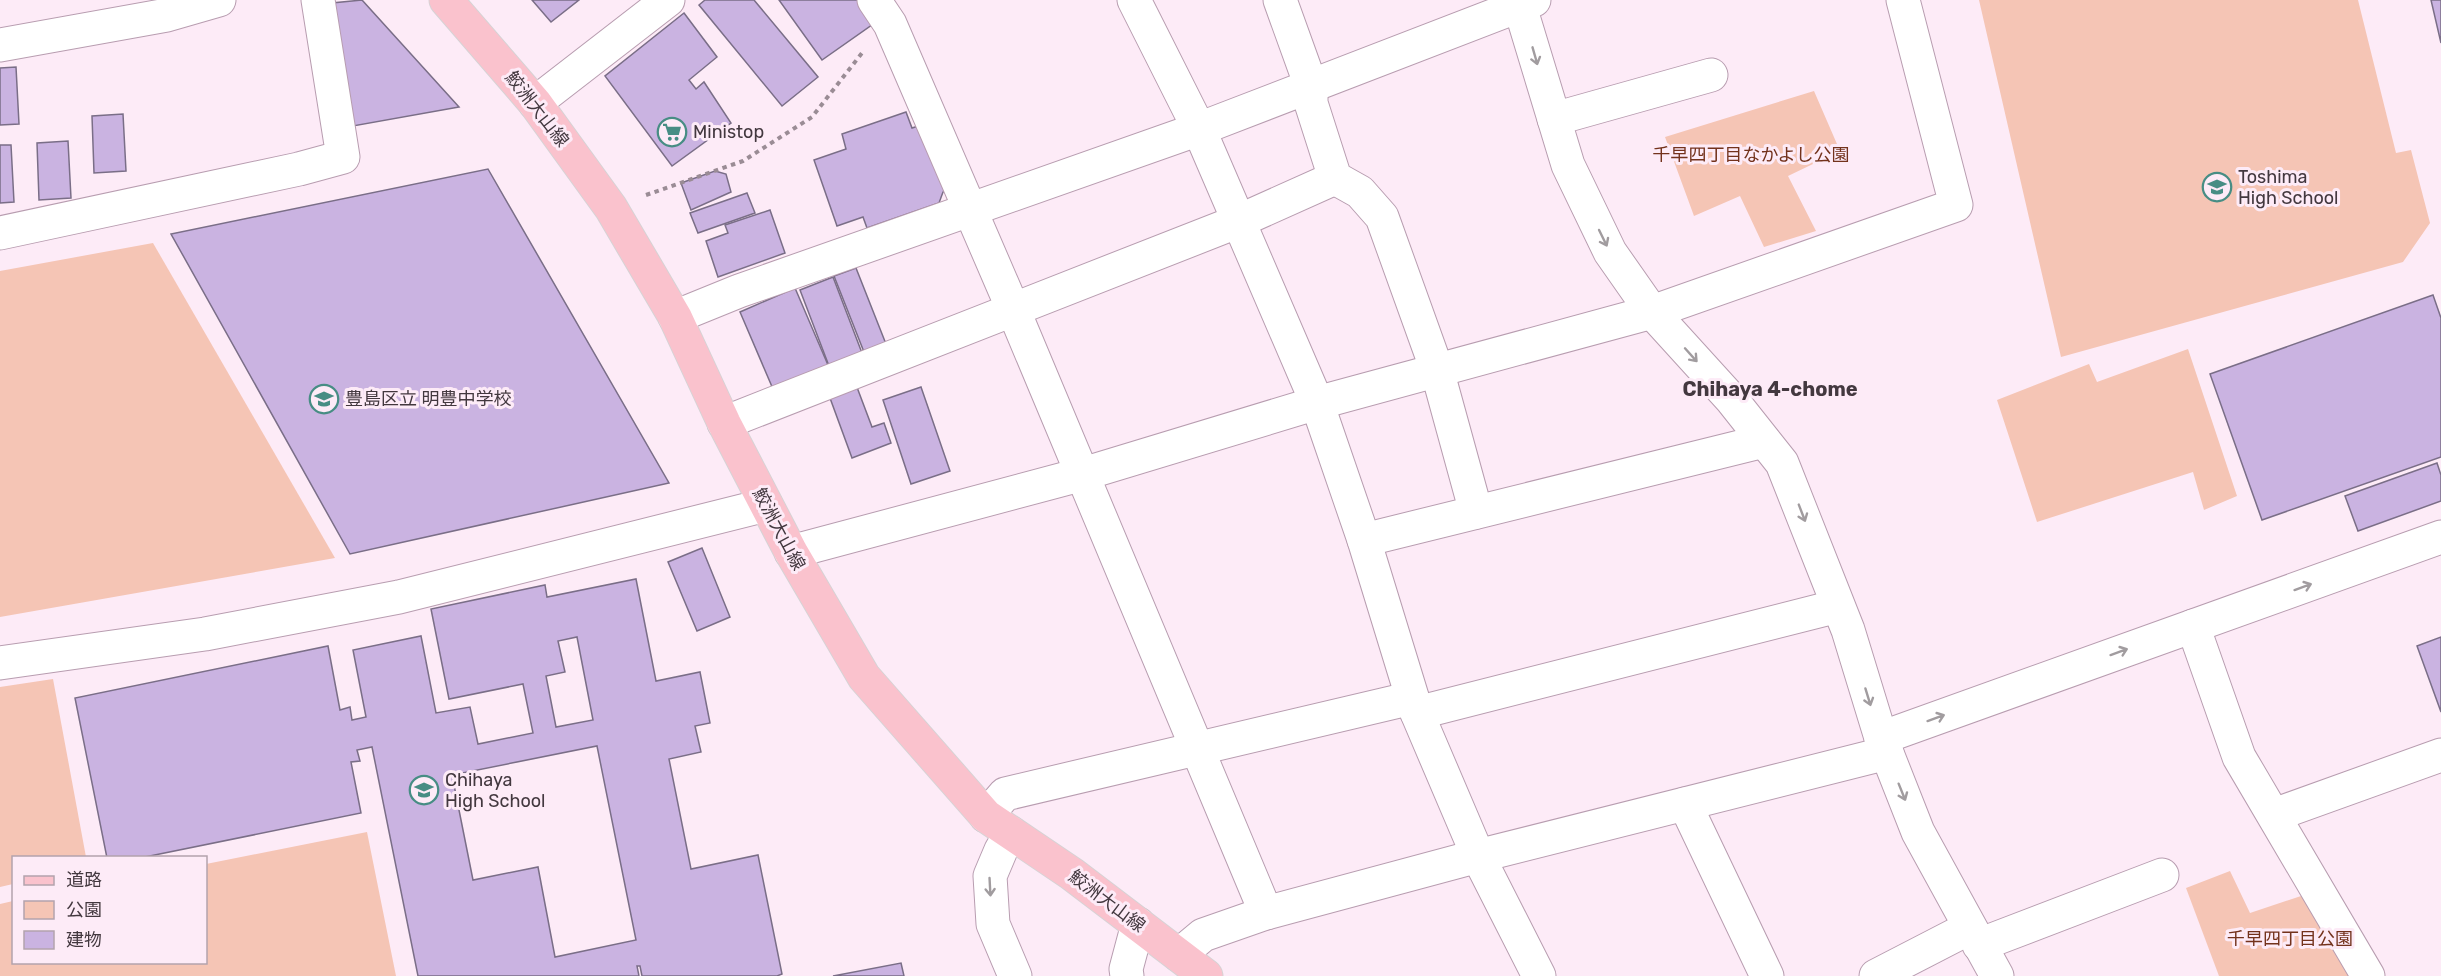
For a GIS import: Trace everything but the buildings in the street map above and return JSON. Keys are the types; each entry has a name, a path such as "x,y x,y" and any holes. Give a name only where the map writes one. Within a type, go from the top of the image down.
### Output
{"main road":[{"name":"鮫洲大山線","path":"446,0 535,102 610,208 675,317 724,423 766,505 864,677 999,825 1072,874 1206,976"}],"street":[{"path":"0,45 167,15 219,0"},
{"path":"0,232 343,158 318,0"},
{"path":"535,102 668,0"},
{"path":"1134,0 1200,129 1317,403 1364,540 1414,706 1478,856 1539,976"},
{"path":"1280,0 1311,86 1311,103 1335,178 1360,192 1382,217 1437,370 1476,512"},
{"path":"791,552 1083,474 1317,403 1652,312 1956,205 1903,0"},
{"path":"675,317 739,291 1200,129 1524,2 1568,165 1610,252 1652,312 1732,400 1782,463 1848,630 1884,746 1918,832 1997,976"},
{"path":"881,10 971,209 1266,913"},
{"path":"1554,119 1711,75"},
{"path":"724,423 1239,221 1335,178"},
{"path":"1364,540 1764,441"},
{"path":"0,663 205,634 399,597 766,505"},
{"path":"1179,955 1203,934 1266,913 1685,804 1884,746 2193,626 2441,537"},
{"path":"1015,976 993,924 990,876 1000,850 999,825 1005,794 1198,750 1414,706 1838,606"},
{"path":"2193,626 2239,757 2368,976"},
{"path":"2274,815 2441,755"},
{"path":"1685,804 1767,976"},
{"path":"1876,976 1974,937 2163,875"},
{"path":"1127,976 1126,969 1138,924"}],"path":[{"path":"610,208 743,161 812,117 881,10"}],"green space":[{"path":"1979,0 2358,0 2396,153 2411,150 2430,223 2403,262 2061,357"},
{"name":"千早四丁目なかよし公園","path":"1814,91 1840,151 1788,176 1816,231 1764,247 1740,196 1694,216 1665,137"},
{"path":"153,243 335,558 0,617 0,271"},
{"path":"2188,349 2237,496 2204,510 2193,472 2037,522 1997,400 2089,364 2097,382"},
{"path":"53,679 86,856 12,856 12,884 0,887 0,687"},
{"path":"367,832 396,976 0,976 0,904 12,901 12,964 207,964 207,864"},
{"name":"千早四丁目公園","path":"2230,871 2250,913 2307,894 2355,976 2219,976 2186,888"}],"place":[{"name":"Ministop","path":"672,132"},
{"name":"Toshima High School","path":"2217,187"},
{"name":"豊島区立 明豊中学校","path":"324,399"},
{"name":"Chihaya High School","path":"424,790"}],"district":[{"name":"Chihaya 4-chome","path":"1770,389"}]}
